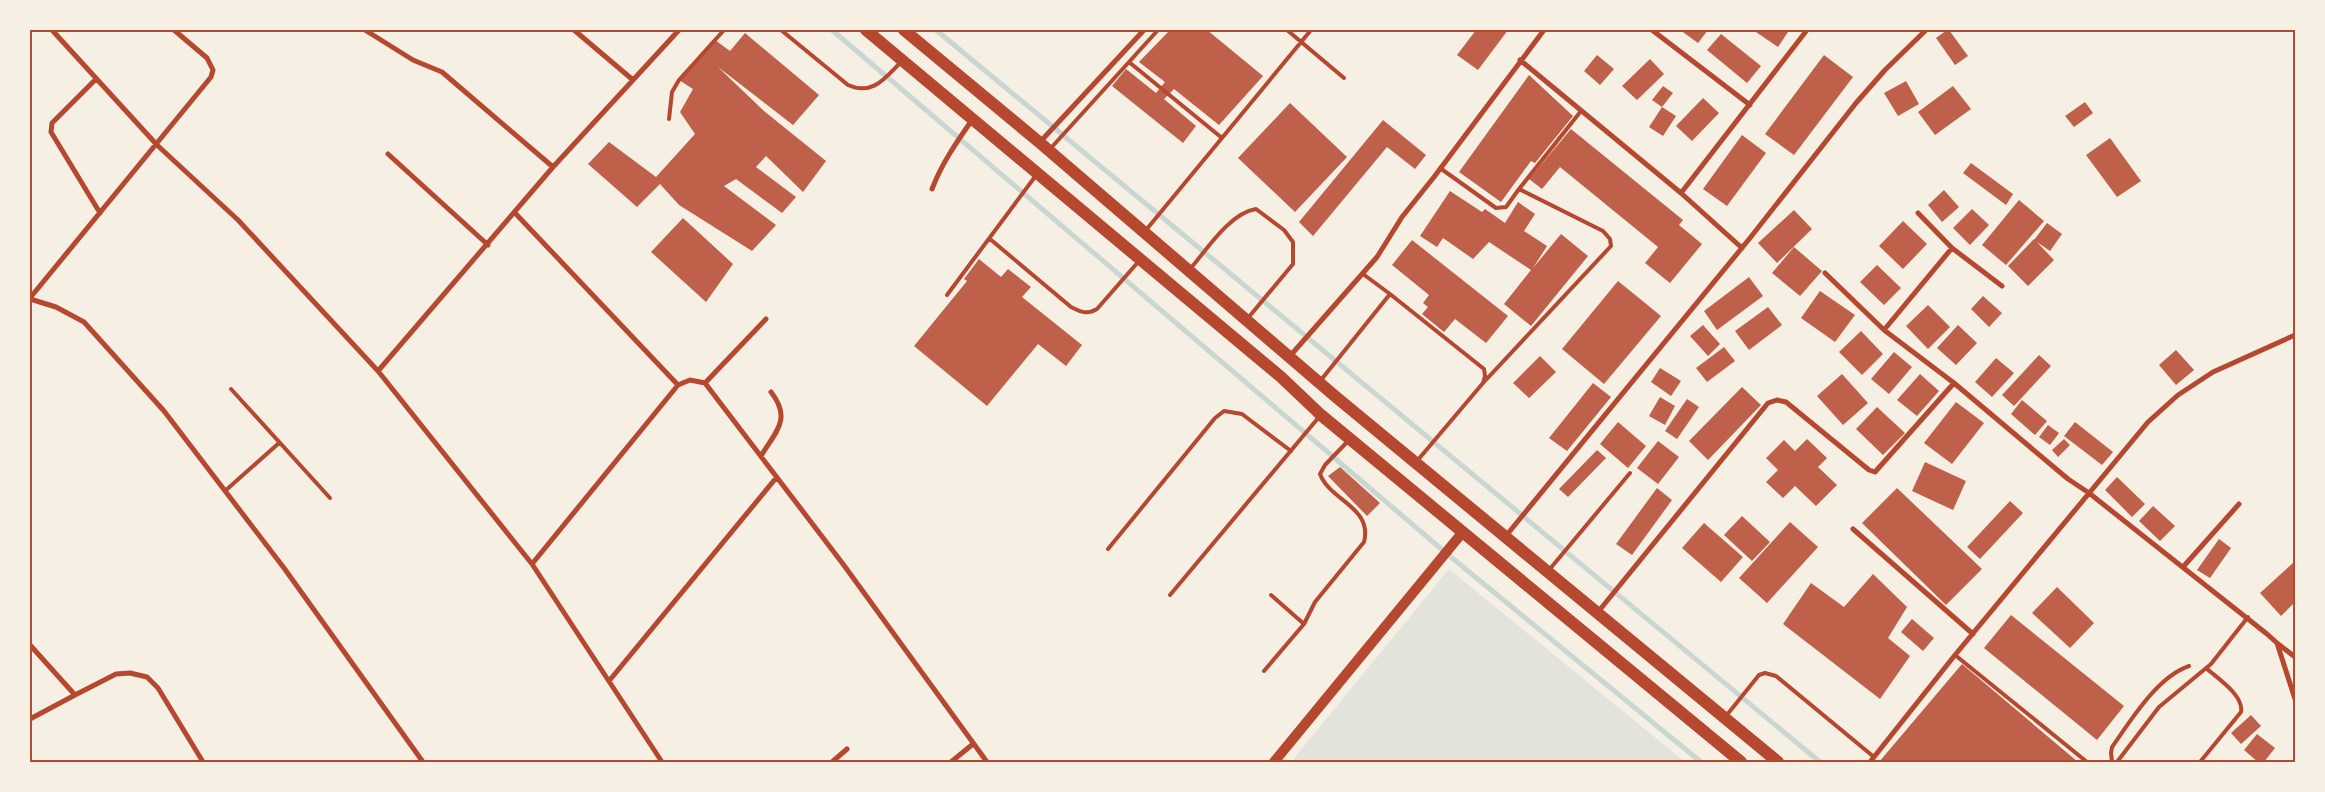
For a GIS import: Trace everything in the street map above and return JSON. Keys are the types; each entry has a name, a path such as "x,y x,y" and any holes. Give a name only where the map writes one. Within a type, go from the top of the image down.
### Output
{"highway":[{"path":"866,30 974,118 1281,377 1321,415 1738,761"},
{"path":"904,30 1044,146 1416,463 1778,762"},
{"path":"1281,377 1293,359"}],"main road":[{"path":"1274,762 1462,532"}],"street":[{"path":"52,30 157,145 238,220 378,371 532,564 662,762"},
{"path":"174,30 207,58 213,70 206,84 30,298 56,307 84,322 164,411 284,568 423,762"},
{"path":"365,30 413,60 442,72 553,167"},
{"path":"574,30 633,80"},
{"path":"378,371 553,167 679,30"},
{"path":"1044,146 1144,30"},
{"path":"1293,359 1377,257 1402,217 1544,30"},
{"path":"1652,30 1750,104"},
{"path":"1682,193 1807,30"},
{"path":"1505,537 1742,248 1856,103 1885,70 1926,30"},
{"path":"1520,60 1682,193 1742,248"},
{"path":"96,79 52,123 51,128 100,213"},
{"path":"932,189 952,147 974,118"},
{"path":"388,154 488,245"},
{"path":"515,213 678,385"},
{"path":"1918,213 1952,248 2002,286"},
{"path":"1884,330 1952,248"},
{"path":"1824,273 1884,330 1954,382 2068,479 2089,493 2248,617 2295,658"},
{"path":"705,382 766,319"},
{"path":"1872,760 1955,655 2148,422 2178,395 2214,372 2295,335"},
{"path":"532,564 678,385 690,380 705,382 843,564 972,744 987,762"},
{"path":"1598,612 1768,403 1777,400 1786,402 1869,470 1875,472 1954,382"},
{"path":"761,456 782,416 780,404 771,392"},
{"path":"609,681 776,478"},
{"path":"2184,567 2239,504"},
{"path":"1853,529 1973,634"},
{"path":"2277,643 2295,700"},
{"path":"30,645 74,695"},
{"path":"30,719 116,674 130,673 147,678 158,688 203,762"},
{"path":"952,762 972,744"},
{"path":"832,762 847,748"}],"lane":[{"path":"669,119 672,92 679,80 724,30"},
{"path":"781,30 848,85 858,89 876,85 903,60"},
{"path":"1044,146 1129,62 1158,30"},
{"path":"1287,30 1344,78"},
{"path":"1145,232 1311,30"},
{"path":"1129,62 1222,138"},
{"path":"1440,168 1496,208 1506,206 1581,111"},
{"path":"947,295 1038,173"},
{"path":"1416,463 1483,383 1611,246 1610,239 1603,231 1519,189"},
{"path":"1189,270 1233,220 1245,211 1256,209 1284,230 1293,242 1294,264 1246,320"},
{"path":"990,239 1071,307 1082,312 1090,313 1098,309 1140,260"},
{"path":"1363,274 1484,369 1483,383"},
{"path":"1320,382 1390,294"},
{"path":"231,388 330,498"},
{"path":"1108,549 1215,418 1224,411 1242,414 1291,450"},
{"path":"1170,595 1321,415"},
{"path":"1264,671 1304,624 1315,602 1364,542 1366,534 1363,520 1356,509 1323,481 1320,474 1325,465 1350,439"},
{"path":"225,492 279,443"},
{"path":"1547,572 1630,473"},
{"path":"1271,595 1304,624"},
{"path":"2117,762 2159,707 2206,668 2248,617"},
{"path":"1955,655 2087,762"},
{"path":"2112,762 2110,753 2112,747 2135,716 2164,681 2179,670 2189,666"},
{"path":"2200,762 2241,712 2242,707 2235,695 2206,668"},
{"path":"1724,717 1759,675 1765,673 1776,676 1872,760"}],"shaded area":[{"path":"1449,569 1685,762 1291,762"}],"building":[{"path":"1170,30 1207,30 1263,76 1219,125 1174,89 1164,99 1196,126 1183,143 1112,86 1126,69 1156,93 1165,82 1139,62"},
{"path":"1476,30 1508,30 1478,70 1457,55"},
{"path":"1680,30 1708,30 1698,43"},
{"path":"1753,30 1786,30 1788,32 1778,47"},
{"path":"1949,30 1968,56 1955,65 1936,38"},
{"path":"745,33 819,95 793,125 718,67 764,111 826,161 803,192 766,156 756,167 796,197 782,213 736,179 724,186 776,225 752,251 679,205 660,184 637,207 588,164 609,142 656,177 695,134 680,112 693,89 679,80 715,40 730,51"},
{"path":"1721,34 1761,66 1747,83 1707,50"},
{"path":"1597,55 1614,69 1600,85 1584,71"},
{"path":"1824,55 1853,77 1794,155 1765,134"},
{"path":"1650,59 1664,74 1637,100 1622,86"},
{"path":"1529,75 1573,116 1535,163 1531,161 1501,202 1459,172"},
{"path":"1906,81 1919,104 1898,116 1884,93"},
{"path":"1663,86 1673,93 1662,107 1652,100"},
{"path":"1953,86 1971,109 1935,135 1918,112"},
{"path":"1703,98 1719,113 1692,141 1676,126"},
{"path":"2085,102 2093,113 2074,127 2065,116"},
{"path":"1290,103 1347,157 1295,212 1238,158"},
{"path":"1662,107 1676,116 1663,136 1649,127"},
{"path":"1383,120 1426,155 1415,169 1387,147 1313,236 1299,222"},
{"path":"1571,129 1683,220 1679,225 1702,244 1670,283 1645,263 1658,247 1560,167 1542,189 1529,179"},
{"path":"1742,135 1766,153 1727,206 1703,189"},
{"path":"2110,138 2141,181 2117,197 2086,155"},
{"path":"1971,163 2013,194 2006,205 1963,173"},
{"path":"1944,190 1959,207 1942,222 1928,205"},
{"path":"1450,191 1482,212 1485,209 1505,223 1518,202 1535,214 1524,231 1547,246 1533,268 1561,234 1588,256 1531,326 1504,304 1531,270 1489,242 1473,259 1443,238 1437,247 1420,236"},
{"path":"2019,200 2044,221 2006,265 1982,245"},
{"path":"1972,209 1989,225 1970,245 1953,228"},
{"path":"1794,210 1812,229 1777,263 1758,243"},
{"path":"683,218 733,264 706,302 651,252"},
{"path":"1903,221 1927,244 1903,269 1879,246"},
{"path":"2047,223 2062,234 2050,251 2034,240"},
{"path":"2034,239 2054,260 2028,286 2008,266"},
{"path":"1412,240 1508,316 1486,343 1455,319 1444,332 1422,314 1428,307 1423,303 1429,295 1392,265"},
{"path":"1794,247 1822,271 1800,296 1772,273"},
{"path":"979,259 1001,277 1008,269 1031,287 1022,297 1082,345 1066,366 1038,344 987,406 914,346 967,281 964,279"},
{"path":"1877,265 1901,288 1884,305 1860,282"},
{"path":"1749,277 1763,296 1717,330 1704,311"},
{"path":"1618,281 1661,316 1604,384 1562,349"},
{"path":"1820,291 1855,315 1835,342 1801,318"},
{"path":"1983,296 2002,313 1989,327 1971,309"},
{"path":"1928,305 1950,327 1928,349 1906,326"},
{"path":"1768,307 1782,325 1749,350 1735,331"},
{"path":"1703,325 1720,344 1708,356 1690,336"},
{"path":"1958,325 1977,343 1956,365 1937,348"},
{"path":"1861,331 1883,354 1862,375 1839,352"},
{"path":"1724,347 1735,361 1707,382 1696,368"},
{"path":"2176,350 2194,370 2176,385 2159,365"},
{"path":"1894,352 1912,367 1889,394 1871,379"},
{"path":"2039,355 2051,366 2014,406 2002,395"},
{"path":"1540,356 1556,372 1529,398 1513,383"},
{"path":"1996,358 2014,373 1992,397 1975,382"},
{"path":"1660,368 1681,381 1671,396 1651,382"},
{"path":"1842,374 1868,403 1843,425 1817,396"},
{"path":"1920,374 1939,391 1917,416 1897,400"},
{"path":"1593,383 1611,397 1567,451 1549,438"},
{"path":"1742,387 1761,405 1708,460 1689,441"},
{"path":"1660,397 1675,406 1665,425 1649,416"},
{"path":"1687,399 1699,407 1677,439 1665,431"},
{"path":"2022,400 2047,421 2035,435 2011,414"},
{"path":"1956,402 1984,423 1952,464 1924,443"},
{"path":"1877,407 1905,433 1883,455 1856,429"},
{"path":"1618,422 1646,446 1628,468 1600,444"},
{"path":"2075,422 2113,452 2102,465 2064,436"},
{"path":"2048,425 2059,433 2050,445 2039,437"},
{"path":"1807,439 1827,458 1818,467 1837,485 1816,506 1795,486 1783,498 1766,482 1778,470 1766,458 1784,440 1795,451"},
{"path":"2064,439 2070,445 2058,457 2052,450"},
{"path":"1658,441 1679,457 1658,484 1637,468"},
{"path":"1597,450 1606,458 1568,497 1559,489"},
{"path":"1925,462 1966,481 1953,510 1912,491"},
{"path":"1340,467 1380,503 1367,516 1328,476"},
{"path":"2117,477 2145,504 2132,517 2105,490"},
{"path":"1657,488 1672,500 1632,555 1616,544"},
{"path":"1897,488 1982,569 1946,605 1862,523"},
{"path":"2010,501 2023,513 1980,559 1967,547"},
{"path":"2153,506 2175,526 2160,541 2139,521"},
{"path":"1742,516 1770,542 1752,561 1724,535"},
{"path":"1790,522 1818,547 1767,603 1739,578"},
{"path":"1704,523 1743,557 1721,582 1682,548"},
{"path":"2219,539 2231,548 2210,578 2197,570"},
{"path":"2295,561 2295,602 2281,616 2260,593"},
{"path":"1873,574 1907,607 1888,638 1910,656 1880,699 1783,624 1811,583 1844,607"},
{"path":"2057,587 2094,623 2070,648 2032,613"},
{"path":"2011,615 2124,706 2097,740 1984,648"},
{"path":"1912,619 1934,638 1923,651 1901,632"},
{"path":"1962,664 2078,762 1879,762"},
{"path":"2251,715 2261,726 2241,744 2231,733"},
{"path":"2257,734 2275,748 2264,762 2258,762 2244,750"}],"waterway":[{"path":"832,30 1446,553 1701,762"},
{"path":"936,30 1820,762"}]}
